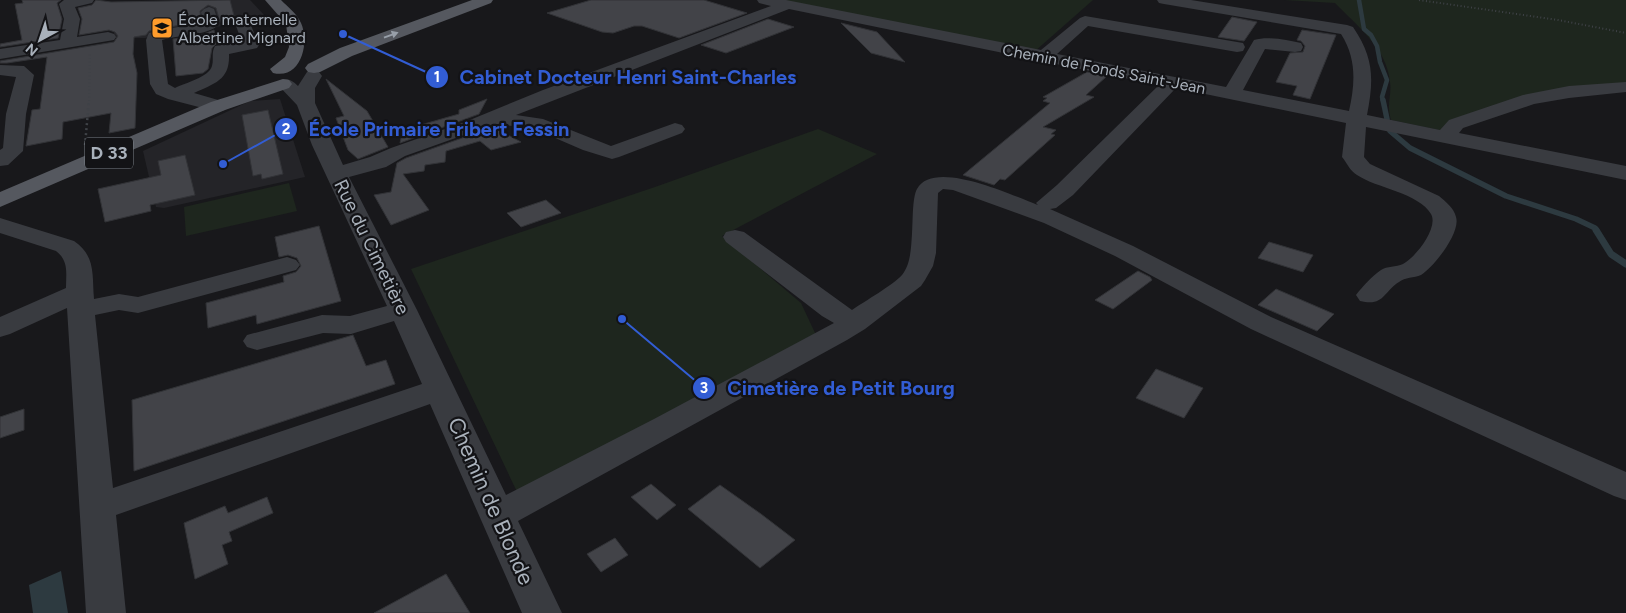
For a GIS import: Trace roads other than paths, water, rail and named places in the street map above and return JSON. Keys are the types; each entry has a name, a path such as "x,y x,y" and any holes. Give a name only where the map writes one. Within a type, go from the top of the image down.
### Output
{"main road":[{"path":"272,0 290,17 294,24 297,47 293,59 278,79"},
{"path":"278,79 314,72 346,52 486,0"},
{"name":"D 33","path":"0,200 278,79"}],"street":[{"path":"68,43 72,19 66,4 87,0"},
{"name":"Chemin de Fonds Saint-Jean","path":"764,0 1626,173"},
{"path":"1164,0 1347,30 1355,41 1364,69 1364,86 1357,119 1353,157 1361,168 1381,179 1420,193 1438,204 1444,214 1446,227 1438,242 1413,269 1391,275 1370,295"},
{"path":"337,174 378,162 398,152 787,5"},
{"path":"209,12 211,24 155,36 158,84 163,90 175,95 218,106"},
{"path":"1043,57 1085,20 1238,47"},
{"path":"0,54 68,43 95,32 70,26"},
{"path":"175,95 213,78 221,67 220,50 251,45 244,26"},
{"path":"1232,94 1260,43 1294,47"},
{"path":"0,70 18,70 25,74 6,107 7,144 13,151 0,160"},
{"path":"306,103 306,88 314,72"},
{"name":"Rue du Cimetière","path":"278,79 306,103 322,145 440,389"},
{"path":"1048,203 1065,190 1172,82"},
{"path":"1445,136 1456,124 1530,99 1569,92 1626,86"},
{"path":"491,118 536,123 590,146 612,153 675,129"},
{"path":"498,516 666,427 855,323 912,280 920,266 923,253 927,191 933,184 942,182 957,184 1052,218 1124,252 1260,322 1626,487"},
{"path":"0,225 65,246 75,253 79,263 81,324 106,613"},
{"path":"735,237 832,310 855,323"},
{"path":"0,328 27,314 81,300 138,305 287,265"},
{"path":"257,342 322,324 351,325 403,310"},
{"path":"96,508 440,389"},
{"name":"Chemin de Blonde","path":"440,389 542,613"}],"waterway":[{"path":"1359,0 1364,29 1371,35 1377,46 1380,62 1387,80 1382,97 1383,101"},
{"path":"1383,100 1387,119"},
{"path":"1390,131 1410,148 1506,196 1576,219 1595,228 1597,231"},
{"path":"1596,230 1611,254 1626,264"}],"place":[{"name":"École maternelle Albertine Mignard","path":"162,28"},
{"name":"Cabinet Docteur Henri Saint-Charles","path":"343,34"},
{"name":"École Primaire Fribert Fessin","path":"223,164"},
{"name":"Cimetière de Petit Bourg","path":"622,319"}]}
